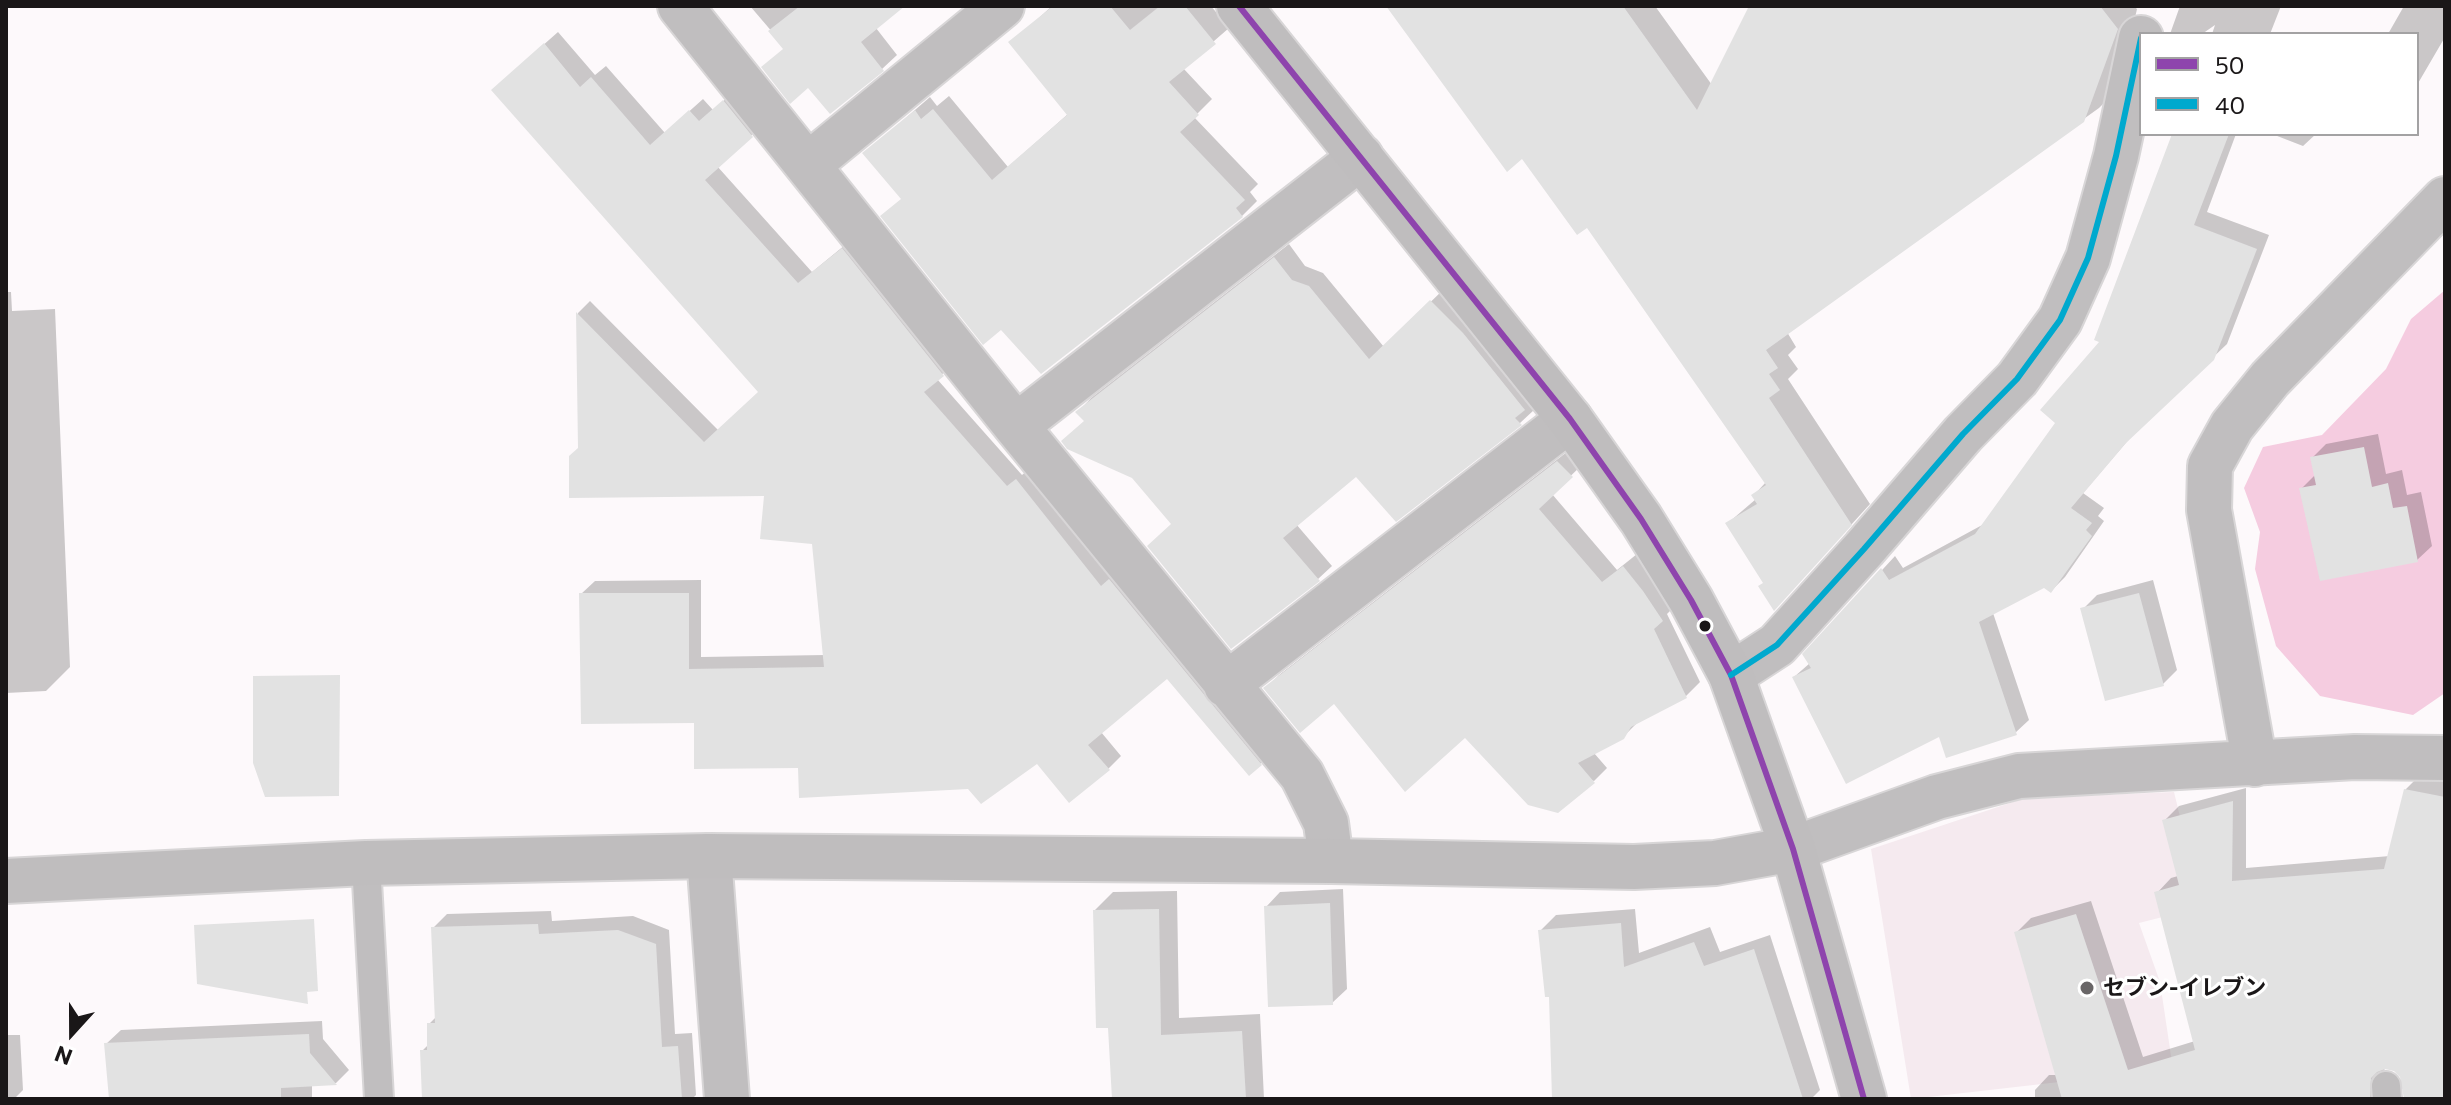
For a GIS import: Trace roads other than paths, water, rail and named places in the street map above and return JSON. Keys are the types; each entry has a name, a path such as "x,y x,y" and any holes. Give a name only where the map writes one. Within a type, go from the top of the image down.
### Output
{"street":[{"path":"680,6 1016,426 1302,775 1326,823 1331,861"},
{"path":"808,165 1002,6"},
{"path":"1239,6 1570,419 1641,519 1691,600 1731,675 1793,849 1864,1099"},
{"path":"2142,32 2147,6"},
{"path":"1731,675 1777,645 1963,434 2017,379 2060,320 2088,258 2116,156 2139,46"},
{"path":"1016,426 1361,157"},
{"path":"2255,764 2209,510 2210,466 2232,426 2270,379 2445,199"},
{"path":"1226,685 1570,419"},
{"path":"6,881 366,863 709,856 1634,867 1715,863 1793,849 1937,797 2019,776 2355,757 2445,758"},
{"path":"709,856 727,1099"}],"lane":[{"path":"366,863 379,1099"}],"place":[{"name":"セブン-イレブン","path":"2087,988"}]}
